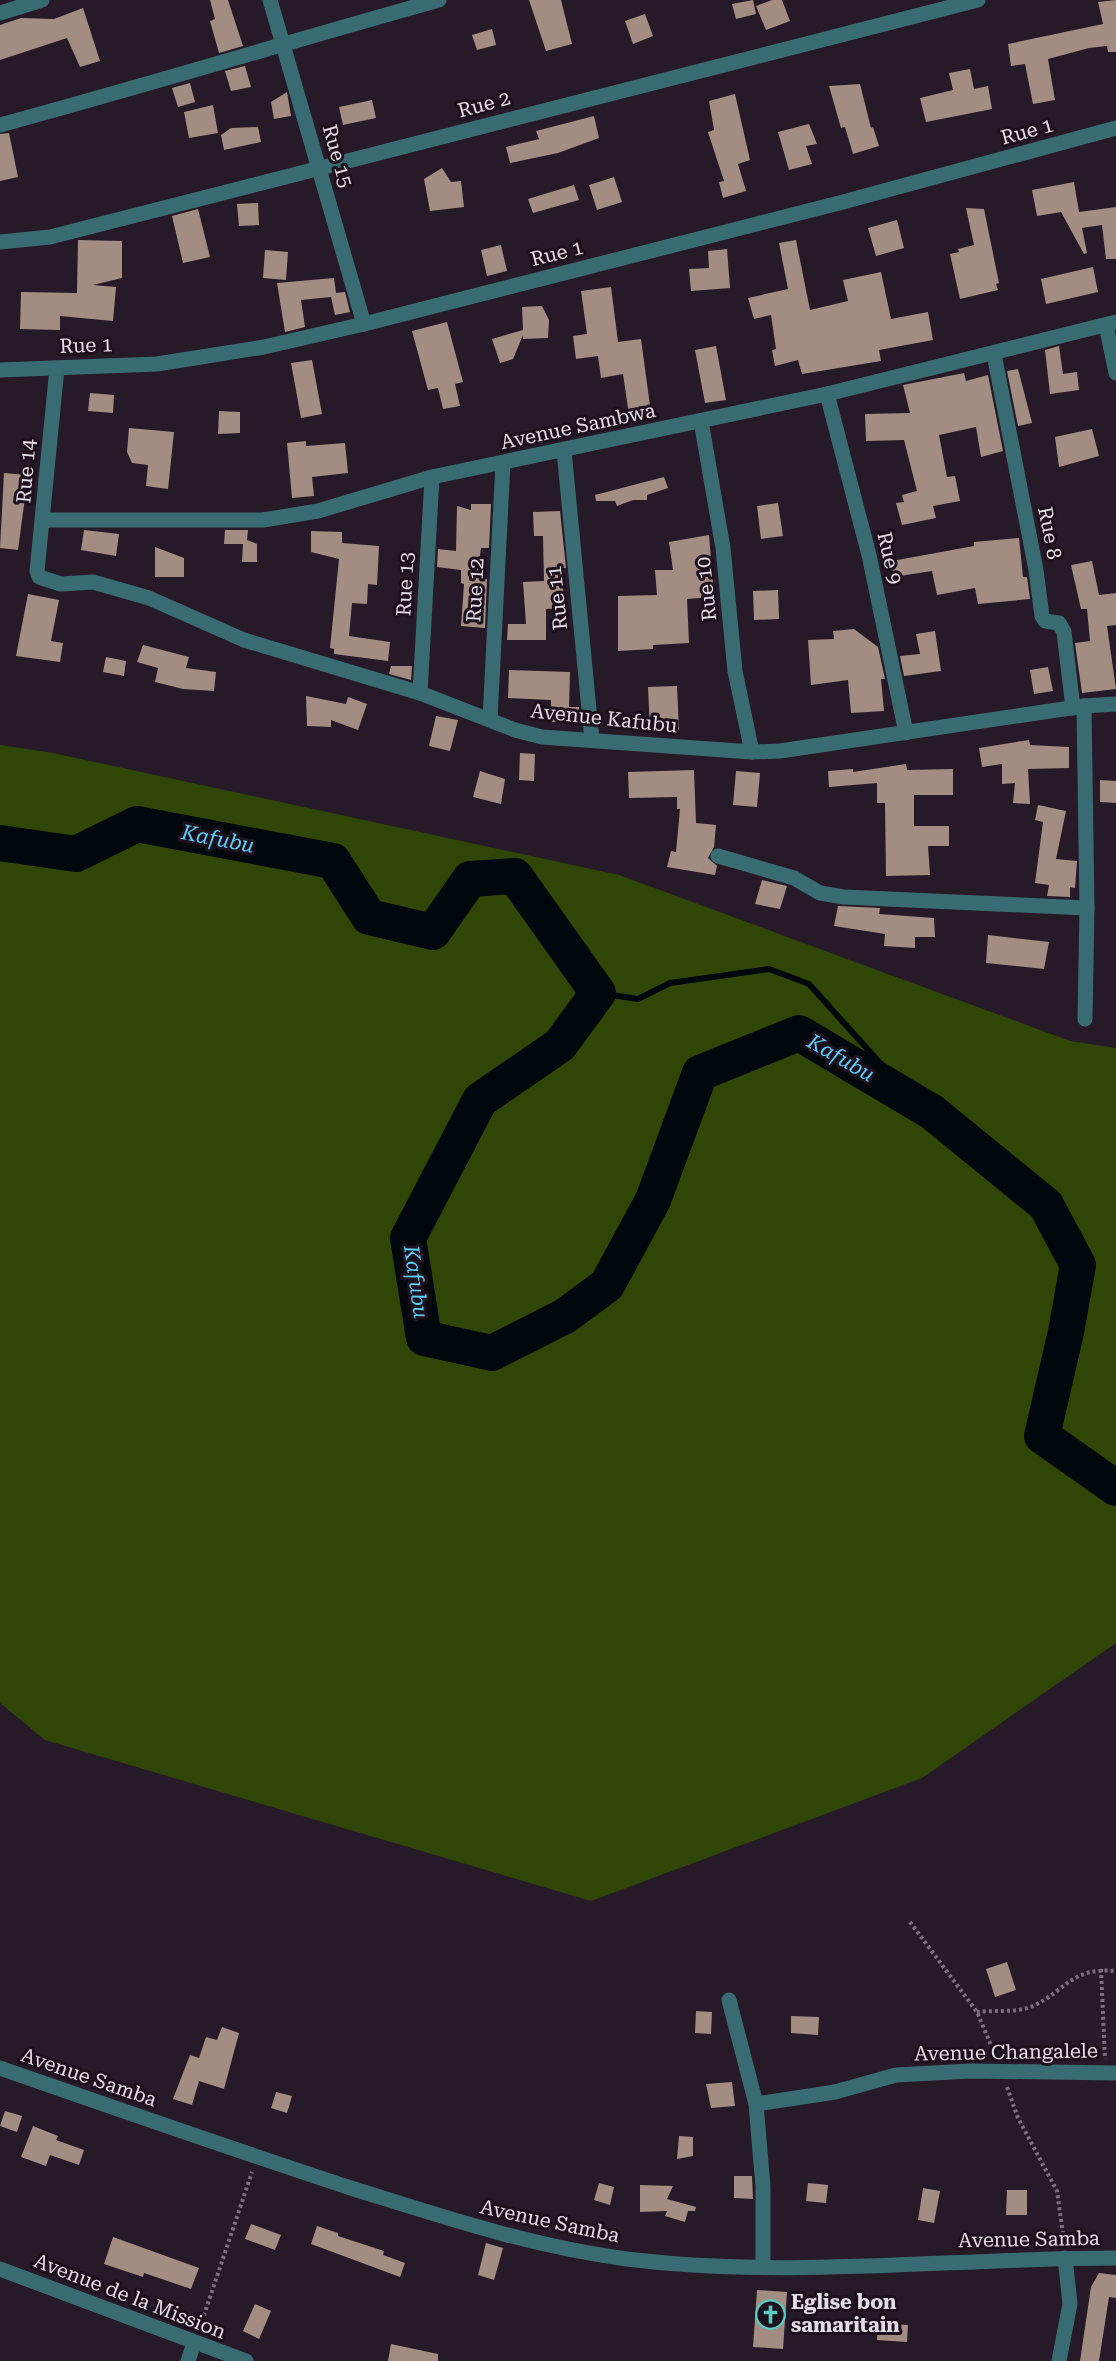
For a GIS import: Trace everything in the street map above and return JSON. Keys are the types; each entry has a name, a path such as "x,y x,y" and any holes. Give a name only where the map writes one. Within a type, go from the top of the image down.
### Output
{"street":[{"path":"0,13 42,0"},
{"name":"Rue 15","path":"270,0 321,169 364,324"},
{"path":"0,125 127,91 283,43 439,0"},
{"name":"Rue 2","path":"0,242 50,237 321,169 734,60 978,0"},
{"name":"Rue 1","path":"0,370 157,364 264,347 364,324 843,202 1116,128"},
{"path":"1111,324 1116,373"},
{"name":"Avenue Sambwa","path":"43,520 263,520 318,511 432,477 827,394 1111,324"},
{"name":"Rue 8","path":"994,354 1036,570 1042,616 1045,621 1059,623 1064,632 1079,707 1087,908 1085,1019"},
{"name":"Rue 14","path":"39,577 37,571 57,368"},
{"name":"Rue 9","path":"827,394 869,555 906,733"},
{"name":"Rue 10","path":"701,421 723,548 735,671 752,752"},
{"name":"Rue 11","path":"564,451 592,740"},
{"name":"Rue 12","path":"490,719 502,463"},
{"name":"Rue 13","path":"420,693 432,477"},
{"name":"Avenue Kafubu","path":"39,577 61,584 93,582 150,598 244,640 420,693 542,737 780,752 1079,707 1116,704"},
{"path":"718,856 794,878 820,893 844,897 1087,908"},
{"path":"729,2000 756,2104 763,2187 763,2267"},
{"name":"Avenue Samba","path":"0,2068 256,2157 471,2226 564,2248 628,2259 763,2267 1116,2258"},
{"name":"Avenue Changalele","path":"756,2104 835,2092 896,2075 970,2071 1111,2072"},
{"path":"1059,2361 1070,2304 1065,2258"},
{"name":"Avenue de la Mission","path":"0,2269 246,2361"},
{"path":"188,2361 194,2343"}],"path":[{"path":"1101,1970 1111,2072"},
{"path":"977,2012 1031,2007 1081,1973 1101,1970 1116,1971"},
{"path":"194,2343 256,2157"}],"green space":[{"path":"0,745 53,753 619,875 1070,1041 1116,1048 1116,1643 922,1778 591,1901 45,1740 0,1703"}],"building":[{"path":"210,0 228,0 243,46 219,53 210,21 215,19"},
{"path":"529,0 561,0 572,44 546,51"},
{"path":"753,0 756,14 736,19 732,4"},
{"path":"772,0 782,0 790,21 766,30 756,6"},
{"path":"1116,0 1116,52 1108,52 1107,46 1089,48 1048,59 1055,100 1033,104 1025,64 1011,66 1008,44 1103,24 1098,2"},
{"path":"83,8 100,61 80,67 67,38 0,60 0,25 21,18 54,19"},
{"path":"645,14 653,36 633,44 625,21"},
{"path":"492,29 496,45 477,50 472,35"},
{"path":"245,66 251,87 231,91 225,71"},
{"path":"970,69 974,89 988,86 992,109 926,122 920,98 953,90 949,73"},
{"path":"190,83 195,102 178,107 172,88"},
{"path":"860,84 871,128 873,127 879,146 853,154 845,127 841,128 829,86"},
{"path":"287,92 291,116 274,119 271,102"},
{"path":"735,94 750,160 738,164 746,191 723,198 719,182 724,181 708,132 714,130 709,101"},
{"path":"372,100 376,118 343,125 339,107"},
{"path":"213,105 218,133 189,138 184,112"},
{"path":"594,116 599,138 558,153 510,163 506,147 539,139 536,131"},
{"path":"809,124 817,144 806,146 812,164 789,170 778,132"},
{"path":"258,127 261,142 224,150 221,135 231,128"},
{"path":"9,133 18,177 0,181 0,134"},
{"path":"442,168 451,182 461,181 464,207 430,211 424,179"},
{"path":"614,177 622,202 597,210 589,185"},
{"path":"1074,182 1079,212 1116,207 1116,259 1106,259 1102,225 1082,228 1087,253 1084,254 1061,212 1037,216 1032,190"},
{"path":"574,185 579,200 533,213 528,199"},
{"path":"258,203 259,225 239,226 237,204"},
{"path":"966,208 984,209 999,283 996,284 998,290 960,299 950,254 959,252 958,249 974,245"},
{"path":"198,209 210,257 183,263 172,216"},
{"path":"897,220 904,248 876,256 868,228"},
{"path":"78,240 122,241 122,278 93,285 116,287 113,321 60,316 60,330 20,329 21,292 77,293"},
{"path":"796,240 810,310 848,301 843,280 881,272 891,319 928,312 933,340 879,350 881,361 802,374 798,360 775,366 772,350 776,349 771,315 754,319 748,298 788,289 779,243"},
{"path":"501,245 507,271 487,276 481,250"},
{"path":"727,249 730,288 691,291 689,269 709,268 708,251"},
{"path":"265,250 288,252 286,280 263,278"},
{"path":"1093,267 1098,292 1046,304 1041,279"},
{"path":"334,278 336,293 345,292 350,312 335,315 331,297 301,300 305,327 285,332 277,283"},
{"path":"611,287 618,342 641,339 651,413 629,415 623,374 601,378 598,356 576,359 573,336 587,334 581,291"},
{"path":"542,306 549,320 548,338 523,339 523,335 513,359 500,363 492,339 523,330 522,307"},
{"path":"447,322 463,382 455,384 460,406 443,409 438,388 428,390 412,331"},
{"path":"716,346 726,400 705,403 695,350"},
{"path":"1059,346 1063,374 1077,372 1079,390 1050,394 1045,350"},
{"path":"312,360 322,414 301,418 291,363"},
{"path":"1018,369 1032,423 1018,426 1007,371"},
{"path":"964,373 966,381 988,375 1003,451 981,457 976,427 939,435 947,477 955,476 960,501 933,506 936,518 902,525 896,503 904,502 902,495 917,491 904,440 866,441 865,414 910,413 903,385"},
{"path":"90,393 114,395 113,413 88,411"},
{"path":"219,411 240,412 240,433 218,434"},
{"path":"129,428 174,432 168,489 146,486 148,465 132,463 127,452"},
{"path":"1092,429 1099,456 1059,467 1055,437"},
{"path":"306,441 306,446 345,443 348,473 312,477 314,496 292,498 287,443"},
{"path":"4,473 28,475 18,550 0,548"},
{"path":"664,477 668,488 647,495 647,500 633,500 617,506 615,501 596,501 595,495"},
{"path":"778,503 783,536 761,539 757,506"},
{"path":"471,504 491,504 489,548 481,548 477,578 487,579 485,628 461,626 464,584 461,583 461,570 437,567 438,549 456,551 457,506 471,510"},
{"path":"560,511 566,568 562,568 564,608 546,609 546,640 507,640 508,624 526,624 523,582 544,581 543,536 534,536 533,512"},
{"path":"84,530 119,534 116,556 81,550"},
{"path":"225,530 248,530 247,540 257,544 257,562 242,562 243,544 224,544"},
{"path":"311,531 342,532 342,543 379,546 377,585 368,584 367,604 352,603 349,636 390,642 388,661 334,654 334,649 330,648 339,559 311,552"},
{"path":"709,535 714,597 687,599 689,643 653,645 653,649 618,651 618,596 657,595 655,570 673,570 669,542"},
{"path":"1019,538 1023,577 1027,577 1030,599 978,604 975,588 937,595 932,571 893,577 892,561 974,546 974,542"},
{"path":"155,547 184,558 184,577 155,577"},
{"path":"1092,561 1099,595 1116,593 1116,625 1107,626 1116,689 1082,693 1075,643 1090,641 1087,609 1081,609 1071,565"},
{"path":"778,590 779,619 754,620 753,591"},
{"path":"28,594 59,600 51,641 63,643 60,662 16,656"},
{"path":"854,629 878,647 885,679 881,679 884,711 851,713 848,680 811,685 808,640 834,639 833,631"},
{"path":"935,631 941,671 904,676 900,656 920,654 916,634"},
{"path":"143,645 189,657 186,668 216,672 214,691 183,689 155,682 158,668 137,662"},
{"path":"106,657 126,661 124,676 103,672"},
{"path":"391,666 412,666 411,680 389,674"},
{"path":"1048,667 1053,691 1034,694 1030,670"},
{"path":"509,670 570,672 569,707 579,707 580,722 551,722 551,700 508,698"},
{"path":"677,686 679,730 650,731 648,687"},
{"path":"306,696 346,704 348,697 367,704 358,730 331,720 331,727 307,726"},
{"path":"436,716 458,720 450,751 429,746"},
{"path":"1029,740 1030,745 1069,747 1069,768 1028,769 1030,804 1013,803 1015,783 1002,784 1002,764 982,767 979,748"},
{"path":"520,753 535,754 534,781 519,780"},
{"path":"906,764 907,770 953,769 953,795 914,795 914,826 949,826 949,846 928,846 930,875 886,876 885,803 877,803 877,783 829,787 828,771 853,769 853,772"},
{"path":"694,770 696,823 716,825 714,847 708,858 717,866 715,875 667,867 671,851 676,852 680,809 677,809 677,797 629,798 628,772"},
{"path":"480,771 505,779 501,804 473,797"},
{"path":"736,771 760,773 757,807 733,805"},
{"path":"1100,780 1116,781 1116,803 1100,802"},
{"path":"1038,805 1066,811 1056,859 1077,861 1075,888 1070,887 1070,897 1047,896 1049,885 1035,883 1043,822 1035,820"},
{"path":"762,880 787,886 780,909 755,904"},
{"path":"838,906 880,908 879,914 934,918 935,937 915,937 915,948 884,946 885,934 834,926"},
{"path":"988,935 1049,942 1044,969 986,963"},
{"path":"1007,1962 1016,1990 995,1997 986,1969"},
{"path":"696,2011 712,2012 711,2034 695,2033"},
{"path":"791,2016 819,2017 818,2035 791,2033"},
{"path":"222,2027 239,2033 224,2089 199,2081 192,2105 173,2099 190,2055 199,2058 206,2037 217,2040"},
{"path":"732,2082 735,2106 711,2108 706,2084"},
{"path":"276,2092 292,2096 287,2113 271,2108"},
{"path":"5,2111 22,2116 17,2132 0,2126"},
{"path":"33,2126 58,2136 56,2140 84,2150 79,2165 50,2155 46,2166 21,2157"},
{"path":"679,2136 693,2137 693,2156 677,2159"},
{"path":"734,2176 752,2176 753,2199 734,2198"},
{"path":"599,2183 614,2187 610,2205 594,2200"},
{"path":"808,2183 828,2185 826,2203 806,2201"},
{"path":"640,2185 673,2186 667,2199 696,2207 695,2211 688,2211 685,2222 665,2216 667,2211 640,2212"},
{"path":"923,2188 940,2191 934,2223 918,2220"},
{"path":"1007,2190 1027,2190 1027,2215 1006,2215"},
{"path":"251,2224 281,2235 275,2250 245,2239"},
{"path":"317,2226 338,2233 338,2236 384,2251 383,2255 405,2263 400,2277 311,2244"},
{"path":"113,2237 199,2268 191,2289 144,2273 143,2277 104,2264"},
{"path":"486,2243 503,2248 494,2280 478,2275"},
{"path":"1099,2273 1116,2275 1116,2298 1109,2297 1099,2361 1080,2361 1091,2287"},
{"path":"757,2290 787,2292 783,2349 753,2347"},
{"path":"255,2304 271,2311 259,2339 243,2331"},
{"path":"878,2323 908,2325 907,2342 877,2340"},
{"path":"391,2344 438,2354 438,2361 388,2361"}],"waterway":[{"name":"Kafubu","path":"0,843 76,854 137,824 333,861 369,917 433,932 470,879 515,876 598,993 560,1045 480,1100 408,1238 424,1338 492,1353 565,1316 607,1285 653,1200 700,1073 799,1033 932,1112 1046,1205 1078,1265 1066,1332 1042,1436 1116,1488"},
{"path":"598,993 638,999 670,983 769,969 809,984 915,1102"}],"place":[{"name":"Eglise bon samaritain","path":"770,2314"}]}
